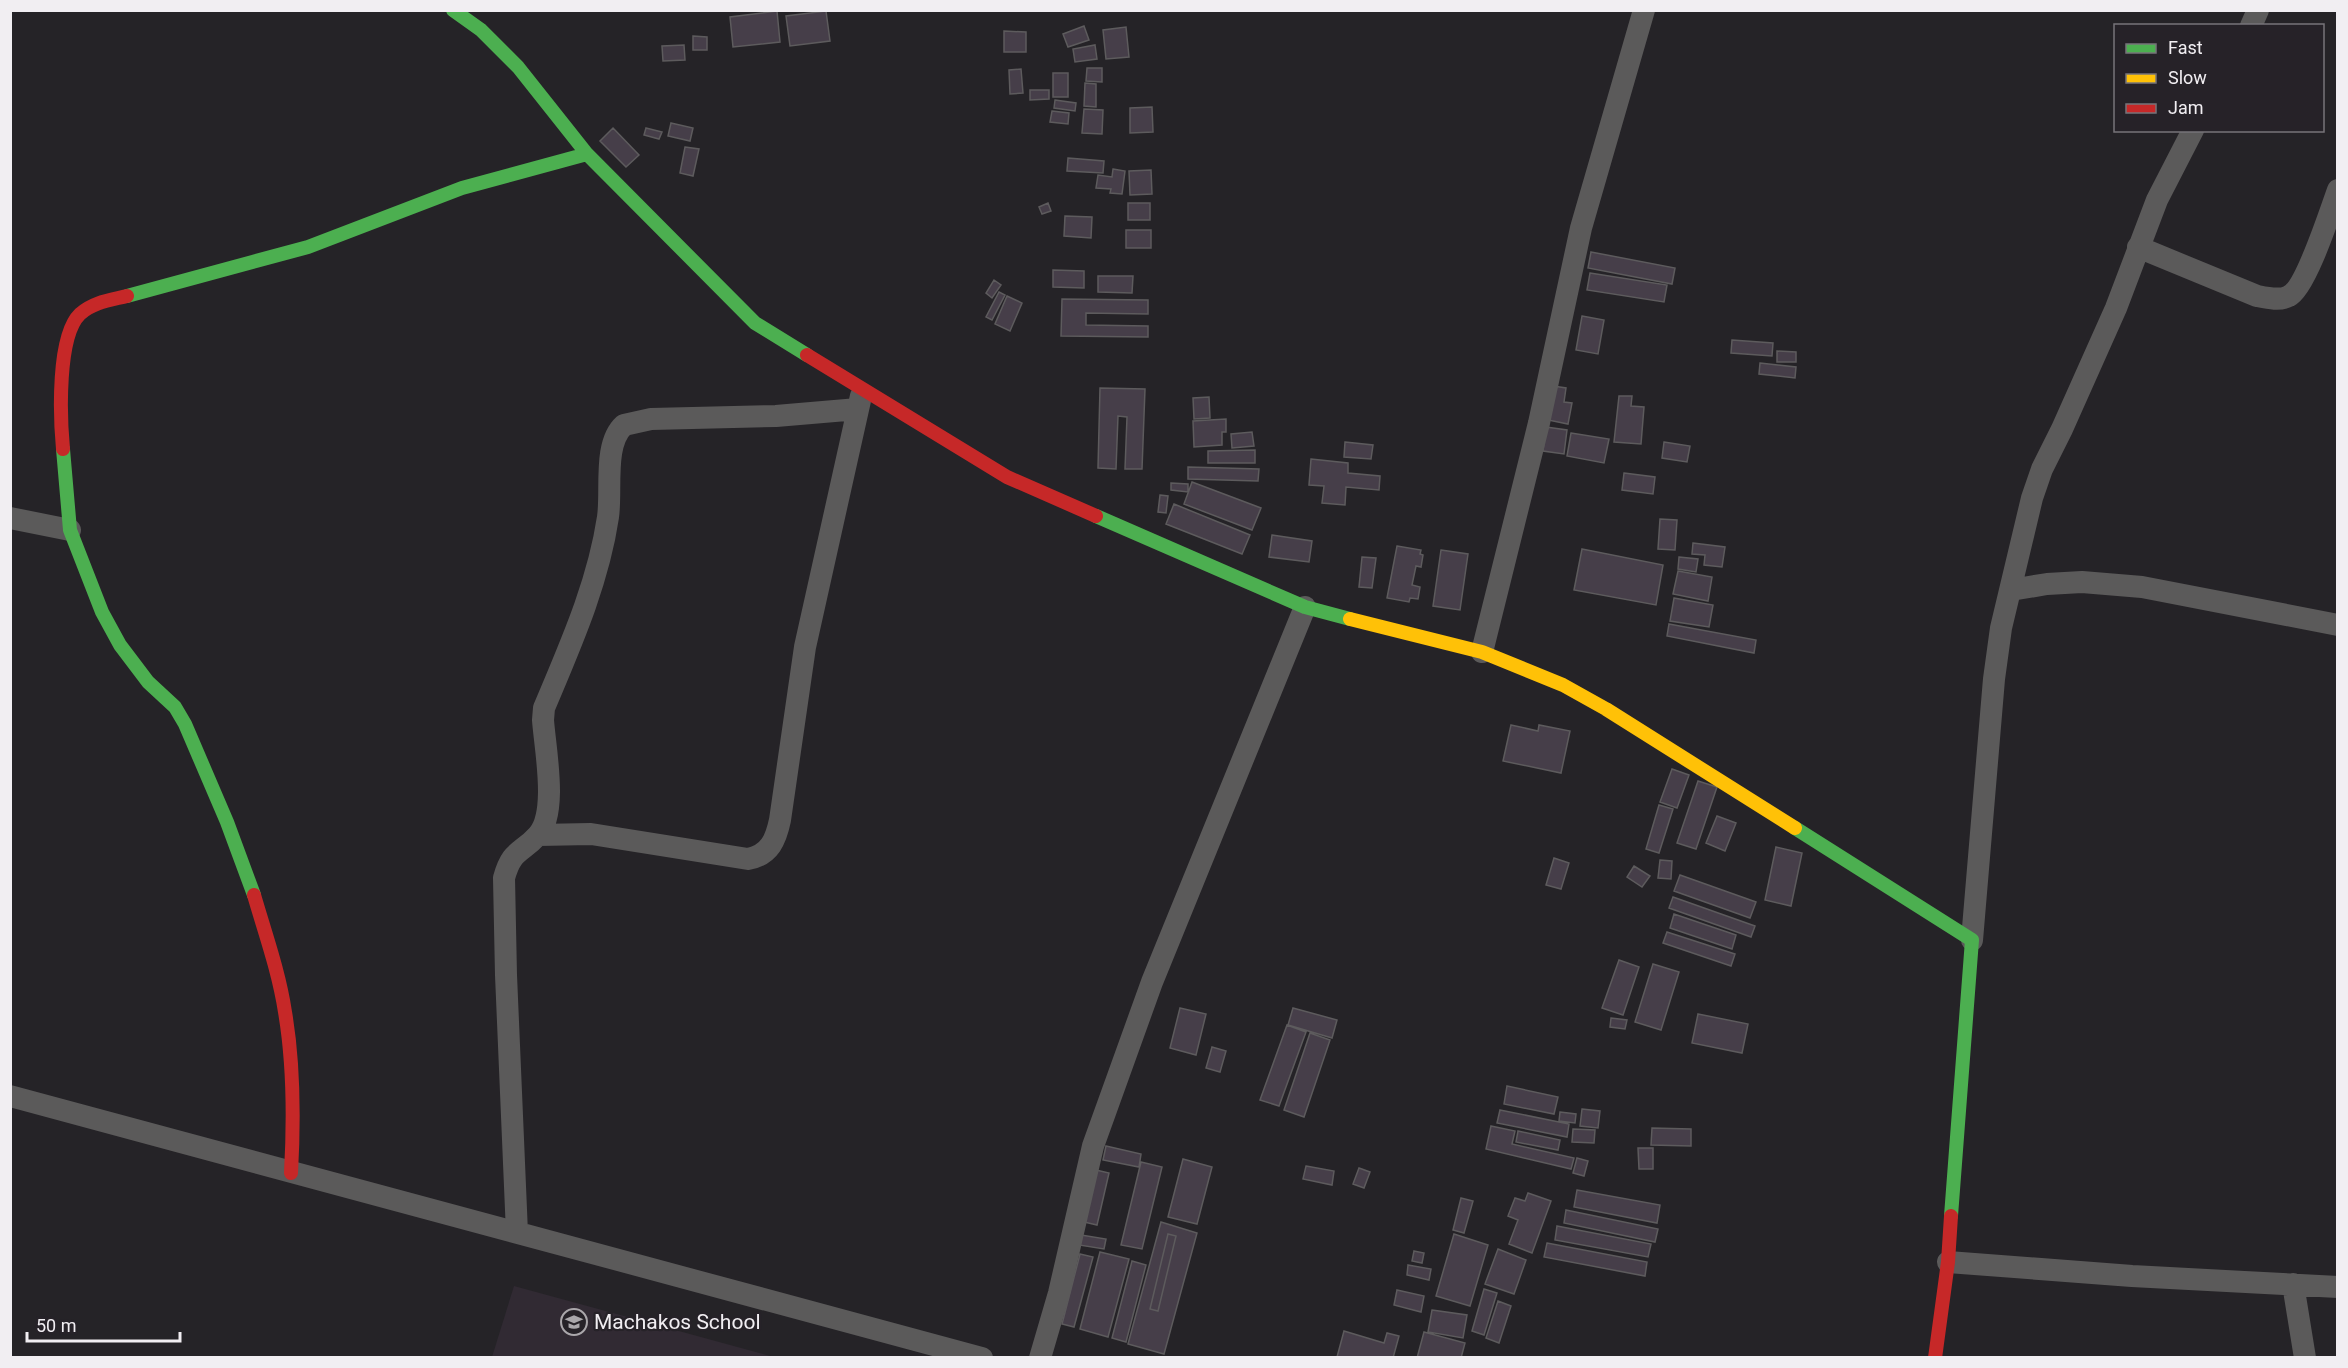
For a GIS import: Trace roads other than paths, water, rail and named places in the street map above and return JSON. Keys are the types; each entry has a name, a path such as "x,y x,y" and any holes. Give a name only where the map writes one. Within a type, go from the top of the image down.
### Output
{"street":[{"path":"453,10 481,30 518,67 587,154 755,323 861,399 1007,477 1305,607 1482,652 1563,685 1606,709 1972,940"},
{"path":"1482,652 1539,423 1581,228 1644,10"},
{"path":"1935,1358 1948,1262 1972,940 1994,679 2001,628 2032,498 2042,469 2116,308 2157,200 2192,132"},
{"path":"291,1173 294,1108 285,1010 252,888 227,822 185,724 175,707 148,682 120,645 102,612 70,530 60,421 65,344 70,327 80,314 93,305 308,248 462,188 587,154"},
{"path":"2138,247 2257,296 2271,299 2289,296 2296,290 2333,214 2337,190"},
{"path":"517,1233 504,878 513,855 538,835 547,820 549,798 544,708 578,626 599,562 610,498 613,440 624,424 633,421 776,416 861,399"},
{"path":"538,835 591,834 748,859 758,858 770,849 780,820 805,647 861,399"},
{"path":"10,518 70,530"},
{"path":"2011,590 2047,584 2082,582 2142,587 2337,625"},
{"path":"1040,1358 1059,1293 1093,1146 1152,982 1305,607"},
{"path":"10,1096 982,1358"},
{"path":"1948,1262 2132,1276 2337,1287"},
{"path":"2293,1284 2305,1358"}],"place":[{"name":"Machakos School","path":"574,1322"}]}
